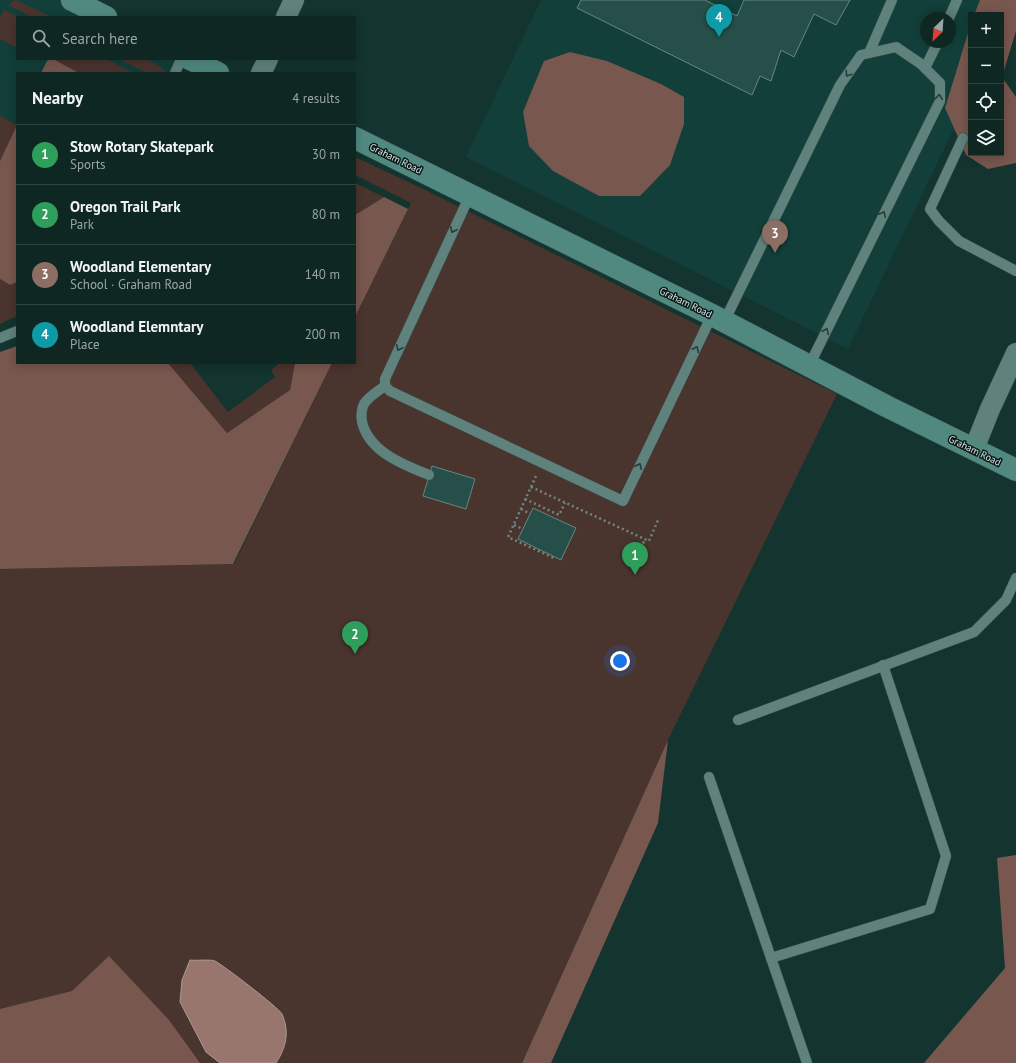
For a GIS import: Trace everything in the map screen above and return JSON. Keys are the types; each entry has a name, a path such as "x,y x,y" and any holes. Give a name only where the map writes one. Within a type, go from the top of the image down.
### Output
{"main road":[{"path":"72,0 104,16"},
{"path":"192,60 216,72"},
{"name":"Graham Road","path":"356,138 718,318 1016,470"}],"street":[{"path":"286,16 294,0"},
{"path":"262,72 268,60"},
{"path":"974,449 990,409 1016,353"}],"lane":[{"path":"869,53 892,0"},
{"path":"952,12 957,0"},
{"path":"470,195 385,379 385,386 390,391 623,501 840,84 861,55 896,47 921,64 940,83 940,101 810,366"},
{"path":"925,68 935,48"},
{"path":"175,72 181,60"},
{"path":"963,138 930,209 939,222 959,241 1016,271"},
{"path":"0,338 16,330"},
{"path":"385,386 365,402 362,409 361,418 363,427 368,437 376,446 391,457 407,466 429,475"},
{"path":"738,720 974,632 1006,600 1016,578"},
{"path":"771,958 930,909 946,856 883,666"},
{"path":"709,777 807,1063"}],"path":[{"path":"542,463 508,537 556,559"},
{"path":"531,487 649,540 659,518"},
{"path":"525,499 559,515 565,503"},
{"path":"521,509 530,514"},
{"path":"514,525 523,529"},
{"path":"641,548 645,539"}],"shaded area":[{"path":"0,0 72,0 104,16 16,16 16,60 181,60 175,72 16,72 16,238 0,230"},
{"path":"16,0 50,16 30,16 8,5"},
{"path":"541,0 1016,0 1004,12 968,12 968,99 848,349 466,157"},
{"path":"980,0 1016,0 1016,31 1004,70 1004,12 975,12"},
{"path":"4,10 17,16 16,47 0,39 0,18"},
{"path":"968,33 968,156 1004,156 1004,80 1016,97 1016,163 988,169 966,155 945,108"},
{"path":"570,52 607,61 661,84 684,97 684,124 670,165 640,196 599,196 553,171 529,146 523,112 544,61"},
{"path":"48,60 55,60 77,72 42,72"},
{"path":"55,60 108,60 132,72 77,72"},
{"path":"120,60 150,61 161,67 166,72 145,72"},
{"path":"0,116 16,124 16,127 0,161"},
{"path":"16,127 16,282 10,285 0,279 0,161"},
{"path":"356,157 419,187 837,394 668,740 522,1063 0,1063 0,569 234,564 332,364 356,364 356,315 411,203 356,176"},
{"path":"356,183 384,197 356,214"},
{"path":"384,197 408,209 356,315 356,214"},
{"path":"0,279 10,285 16,282 16,316 0,324"},
{"path":"16,346 16,364 169,364 227,433 290,390 295,364 332,364 233,564 0,569 0,352"},
{"path":"169,364 191,364 228,412 275,377 271,370 279,364 295,364 290,390 227,433"},
{"path":"668,740 658,823 551,1063 522,1063"},
{"path":"1016,855 1016,1063 924,1063 1005,968 997,858"},
{"path":"109,956 169,1020 200,1063 0,1063 0,1009 72,991"},
{"path":"190,960 215,961 279,1010 282,1014 286,1027 286,1040 276,1063 220,1063 206,1052 180,1002 182,980"}],"building":[{"path":"581,0 705,0 737,16 744,0 850,0 836,25 814,14 794,57 781,50 771,81 760,76 752,95 577,8"},
{"path":"432,466 475,479 466,509 423,496"},
{"path":"533,508 576,528 561,560 518,539"}],"place":[{"name":"Woodland Elemntary","path":"719,37"},
{"name":"Woodland Elementary","path":"775,253"},
{"name":"Stow Rotary Skatepark","path":"635,575"},
{"name":"Oregon Trail Park","path":"355,654"}]}
